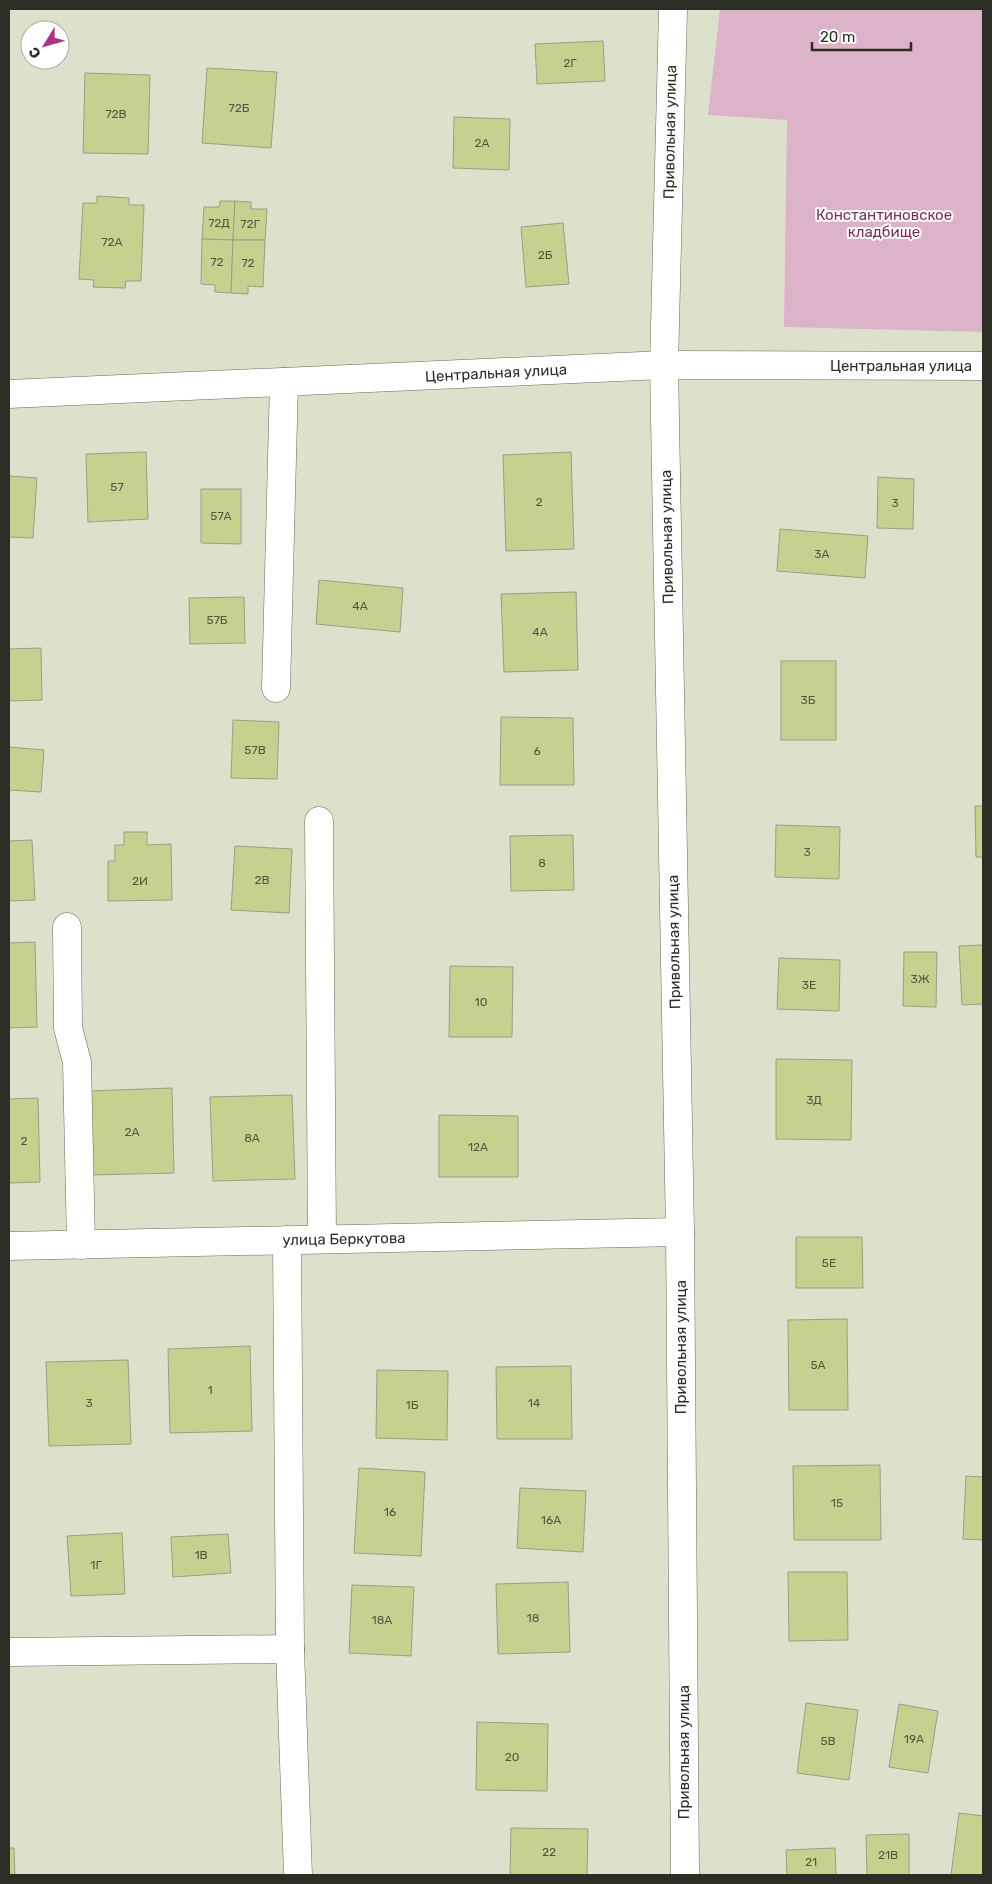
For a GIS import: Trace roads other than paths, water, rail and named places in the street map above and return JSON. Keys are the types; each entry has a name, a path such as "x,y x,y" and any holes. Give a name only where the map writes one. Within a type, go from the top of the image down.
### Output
{"street":[{"name":"Привольная улица","path":"673,9 664,365 680,1232 685,1875"},
{"name":"Центральная улица","path":"9,394 664,365 983,366"},
{"path":"276,688 284,382"},
{"path":"319,821 322,1240"},
{"path":"67,927 68,1028 77,1062 81,1245"},
{"name":"улица Беркутова","path":"9,1246 680,1232"},
{"path":"287,1240 290,1649 298,1875"},
{"path":"9,1652 290,1649"}],"park label":[{"name":"Константиновское кладбище","path":"884,224"}]}
